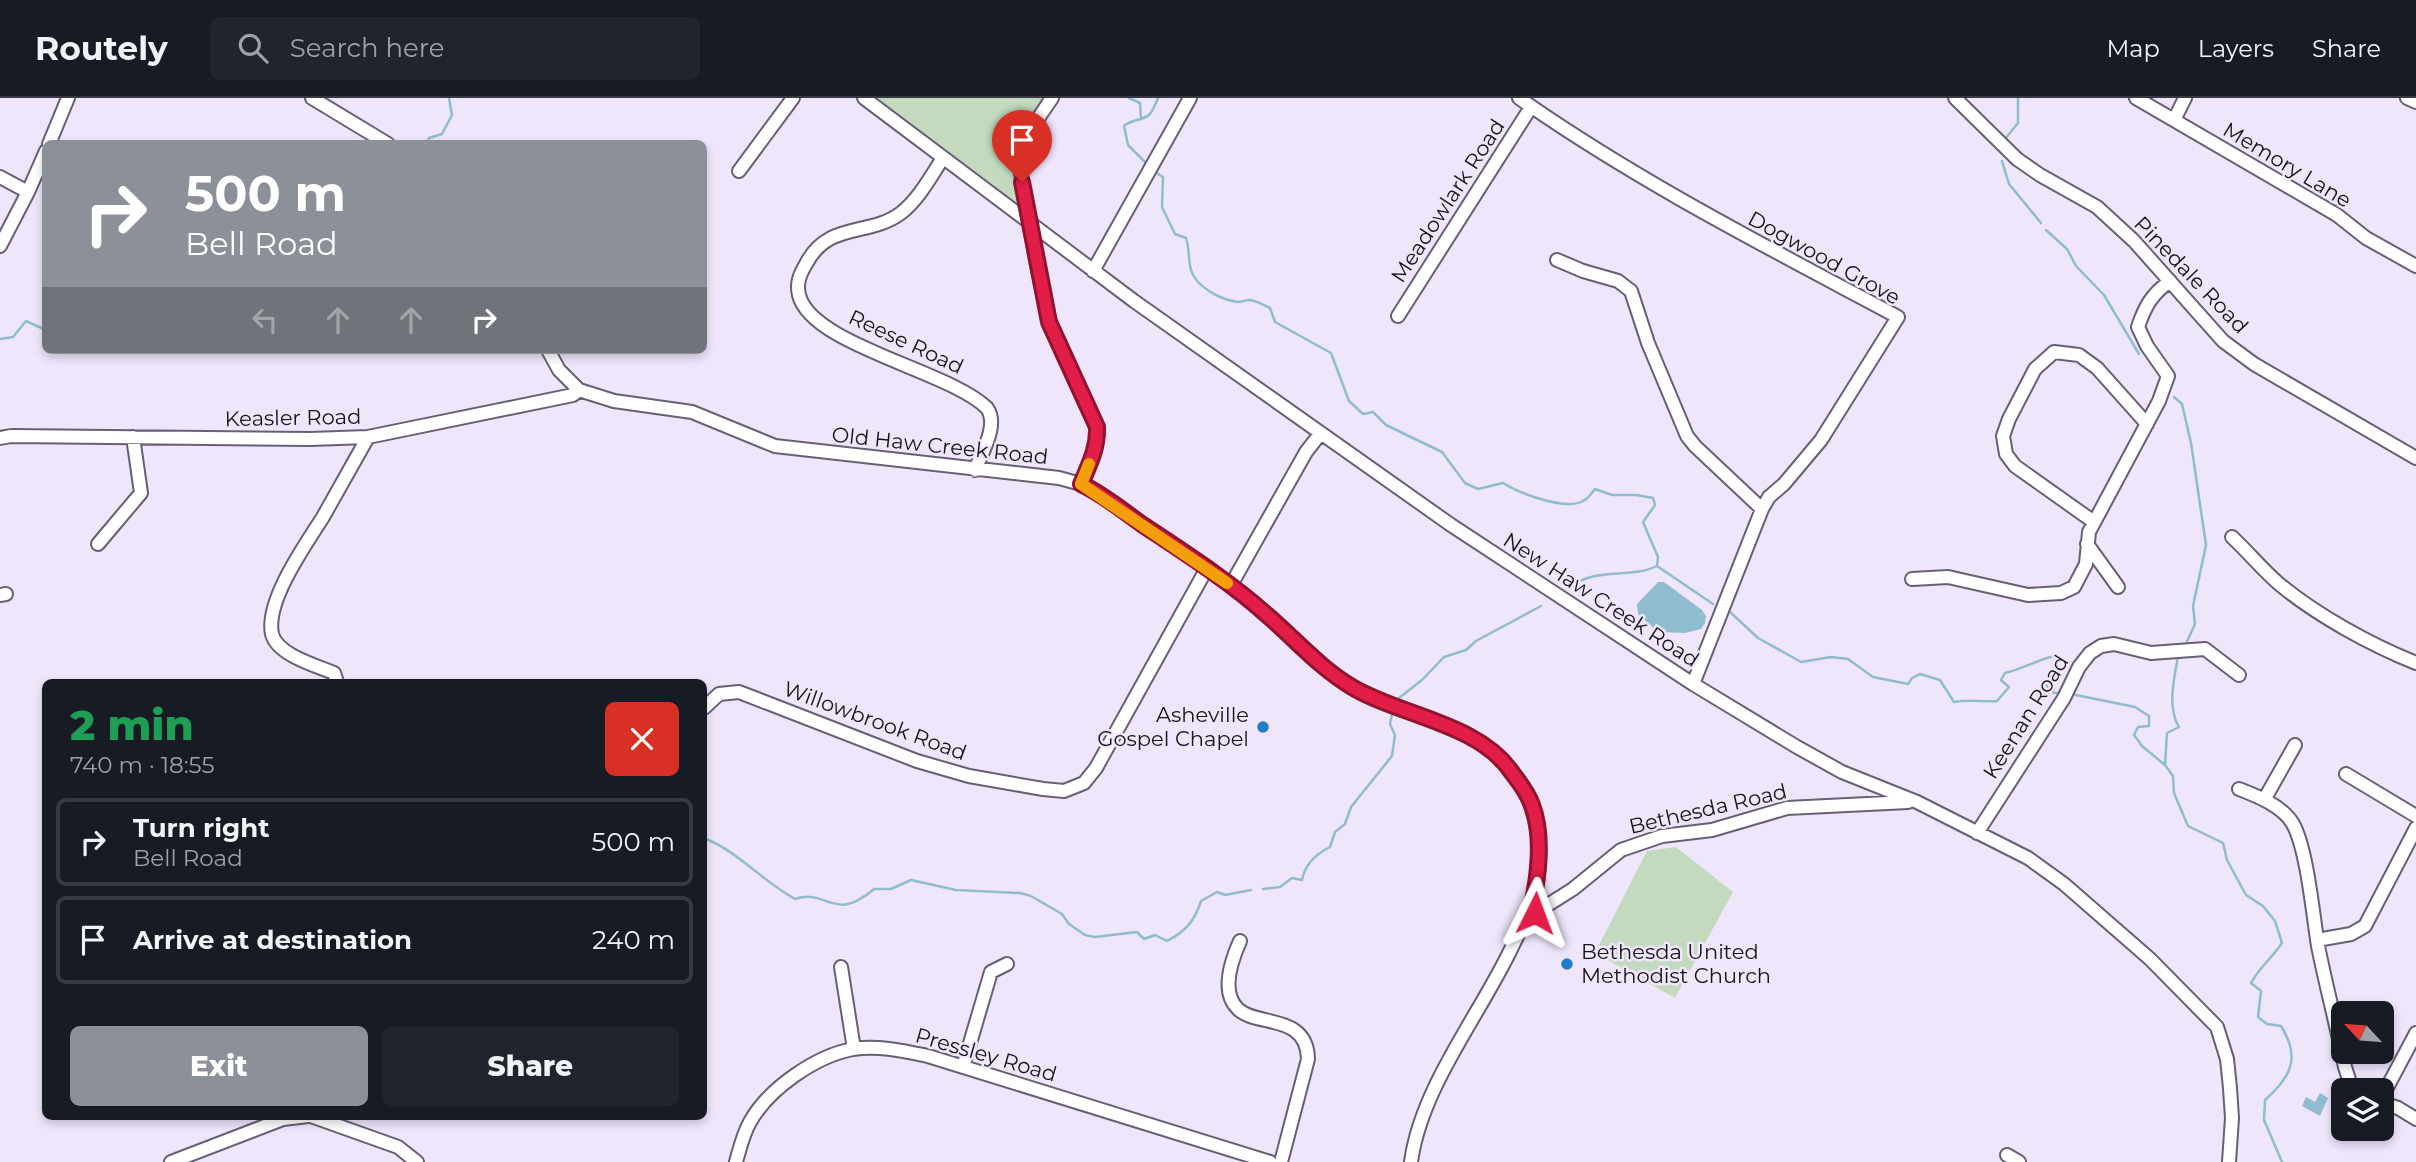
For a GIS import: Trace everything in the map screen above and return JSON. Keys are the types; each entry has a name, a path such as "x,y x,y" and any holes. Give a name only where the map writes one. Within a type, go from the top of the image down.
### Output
{"street":[{"path":"51,140 68,98"},
{"path":"312,98 381,140"},
{"path":"739,171 793,98"},
{"name":"New Haw Creek Road","path":"864,98 1093,271 1411,499 1693,684 1817,759 1872,785 1917,802 2028,858 2064,884 2150,959 2217,1027 2227,1059 2231,1088 2229,1162"},
{"path":"1052,98 1027,136 1020,158 1022,182 1049,322 1097,427 1094,453 1081,484"},
{"path":"1093,271 1190,98"},
{"name":"Dogwood Grove","path":"1519,98 1670,194 1898,317 1821,440 1784,484 1769,497 1762,509 1693,684"},
{"name":"Pinedale Road","path":"1955,98 2017,159 2097,207 2134,241 2223,341 2255,364 2416,458"},
{"name":"Memory Lane","path":"2136,98 2337,215 2366,238 2416,266"},
{"path":"2174,120 2185,98"},
{"path":"2407,98 2416,102"},
{"name":"Meadowlark Road","path":"1398,316 1531,107"},
{"name":"Reese Road","path":"943,158 917,196 900,213 886,221 839,233 815,250 800,276 798,291 808,312 824,324 887,359 956,386 987,408 991,413 992,424 975,470"},
{"path":"0,246 42,160"},
{"path":"0,177 28,192"},
{"path":"1556,260 1618,281 1631,291 1648,343 1687,436 1762,509"},
{"path":"1912,579 1948,577 2028,595 2061,593 2074,587 2086,564 2089,532 2159,401 2168,376 2147,346 2138,327 2145,306 2156,291 2170,281"},
{"path":"2094,522 2015,466 2006,454 2003,436 2009,418 2035,369 2054,352 2079,355 2097,368 2147,424"},
{"path":"550,354 559,370 579,390"},
{"name":"Old Haw Creek Road","path":"579,390 614,401 692,412 750,438 790,450 1059,478 1081,484 1231,585 1350,687 1442,723 1492,752 1504,763 1531,801 1535,812 1538,856 1531,910 1426,1108 1411,1162"},
{"name":"Keasler Road","path":"0,438 368,437 573,396 579,390"},
{"path":"1231,585 1320,434"},
{"path":"98,544 141,492 133,437"},
{"path":"336,679 334,673 294,657 277,642 272,635 272,612 293,565 368,437"},
{"path":"2232,537 2278,583 2303,602 2416,663"},
{"path":"2088,544 2118,587"},
{"name":"Willowbrook Road","path":"707,705 719,694 739,692 933,766 969,776 1043,789 1064,791 1075,788 1086,781 1096,768 1207,568"},
{"name":"Keenan Road","path":"1978,833 2067,692 2085,658 2096,649 2108,645 2124,646 2151,653 2206,649 2239,675"},
{"path":"2264,800 2295,745"},
{"path":"2346,774 2416,816"},
{"path":"2239,789 2264,800 2284,813 2293,824 2303,855 2317,940 2348,1078"},
{"name":"Bethesda Road","path":"1531,910 1535,913 1571,890 1621,849 1662,836 1712,830 1787,808 1917,802"},
{"path":"2317,940 2351,934 2365,926 2416,828"},
{"path":"1240,941 1230,964 1231,993 1238,1009 1248,1015 1281,1023 1302,1039 1308,1048 1308,1059 1281,1162"},
{"path":"963,1067 991,972 1007,964"},
{"path":"841,967 854,1049"},
{"path":"2392,1078 2416,1033"},
{"name":"Pressley Road","path":"736,1162 751,1121 773,1094 813,1063 854,1049 900,1050 963,1067 1270,1162"},
{"path":"2394,1107 2416,1119"},
{"path":"171,1162 280,1120"},
{"path":"321,1120 398,1147 413,1156 417,1162"},
{"path":"2007,1155 2020,1162"}],"green space":[{"path":"873,98 1045,98 1018,145 1015,166 1020,198 1018,203 1014,204"},
{"path":"1676,847 1733,892 1675,998 1595,953 1647,851"}],"water":[{"path":"1658,582 1664,582 1702,610 1706,616 1701,629 1685,633 1658,632 1638,614 1637,604"},
{"path":"2320,1093 2328,1098 2320,1116 2302,1106 2306,1097 2315,1102"}],"waterway":[{"path":"428,140 442,134 452,115 449,98"},
{"path":"1129,98 1140,103 1141,119"},
{"path":"1148,165 1128,145 1124,126 1150,114 1158,98"},
{"path":"2005,139 2018,123 2018,98"},
{"path":"2002,161 2009,184 2041,223"},
{"path":"1155,172 1163,177 1162,207 1175,234 1186,238 1191,270 1198,282 1224,299 1238,302 1252,300 1270,308 1275,322 1331,353 1349,401 1363,414 1373,412 1386,425 1442,452 1465,483 1478,489 1503,483 1531,496 1565,504 1583,501 1595,489 1612,495 1653,498 1655,505 1643,522 1658,557 1657,566"},
{"path":"2046,230 2067,249 2076,266 2104,295 2139,354"},
{"path":"0,339 13,337 26,321 42,328"},
{"path":"2174,397 2182,404 2191,443 2206,545 2193,606 2195,624 2185,646"},
{"path":"1657,566 1713,604"},
{"path":"1571,587 1590,577 1636,572 1657,566"},
{"path":"1399,698 1422,680 1444,657 1466,650 1476,641 1541,606"},
{"path":"1730,612 1758,638 1801,662 1831,657 1848,659 1873,677 1908,684 1920,674 1940,680 1954,702 1997,701 2009,687 2001,680 2005,673 2054,656 2058,666 2049,674 2045,684 2054,693 2061,693"},
{"path":"2165,765 2167,733 2179,727 2172,702 2178,657"},
{"path":"2071,694 2135,707 2149,716 2149,726 2138,727 2134,735 2173,776 2174,793 2188,826 2223,843 2227,860 2246,895 2263,906 2275,921 2282,943 2251,983 2261,991 2258,1017 2267,1024 2281,1026 2291,1048 2292,1057 2287,1075 2265,1100 2264,1120 2282,1162"},
{"path":"1263,889 1280,887 1292,878 1302,880 1312,860 1330,847 1335,832 1345,824 1351,807 1392,756 1395,735 1390,724 1392,714"},
{"path":"707,839 728,851 795,899 806,897 840,905 849,904 874,889 891,889 911,880 956,890 1020,893 1031,896 1062,914 1069,924 1085,935 1095,937 1137,932 1144,939 1155,935 1167,941 1189,925 1201,901 1217,892 1225,895 1251,890"}],"slow traffic":[{"path":"1089,464 1081,484 1227,583"}],"place":[{"name":"Asheville Gospel Chapel","path":"1263,727"},
{"name":"Bethesda United Methodist Church","path":"1567,964"}],"route":[{"path":"1022,182 1049,322 1097,427 1094,453 1081,484 1244,594 1324,667 1350,687 1442,723 1492,752 1504,763 1514,774 1535,812 1538,856 1531,910 1535,913"}]}
